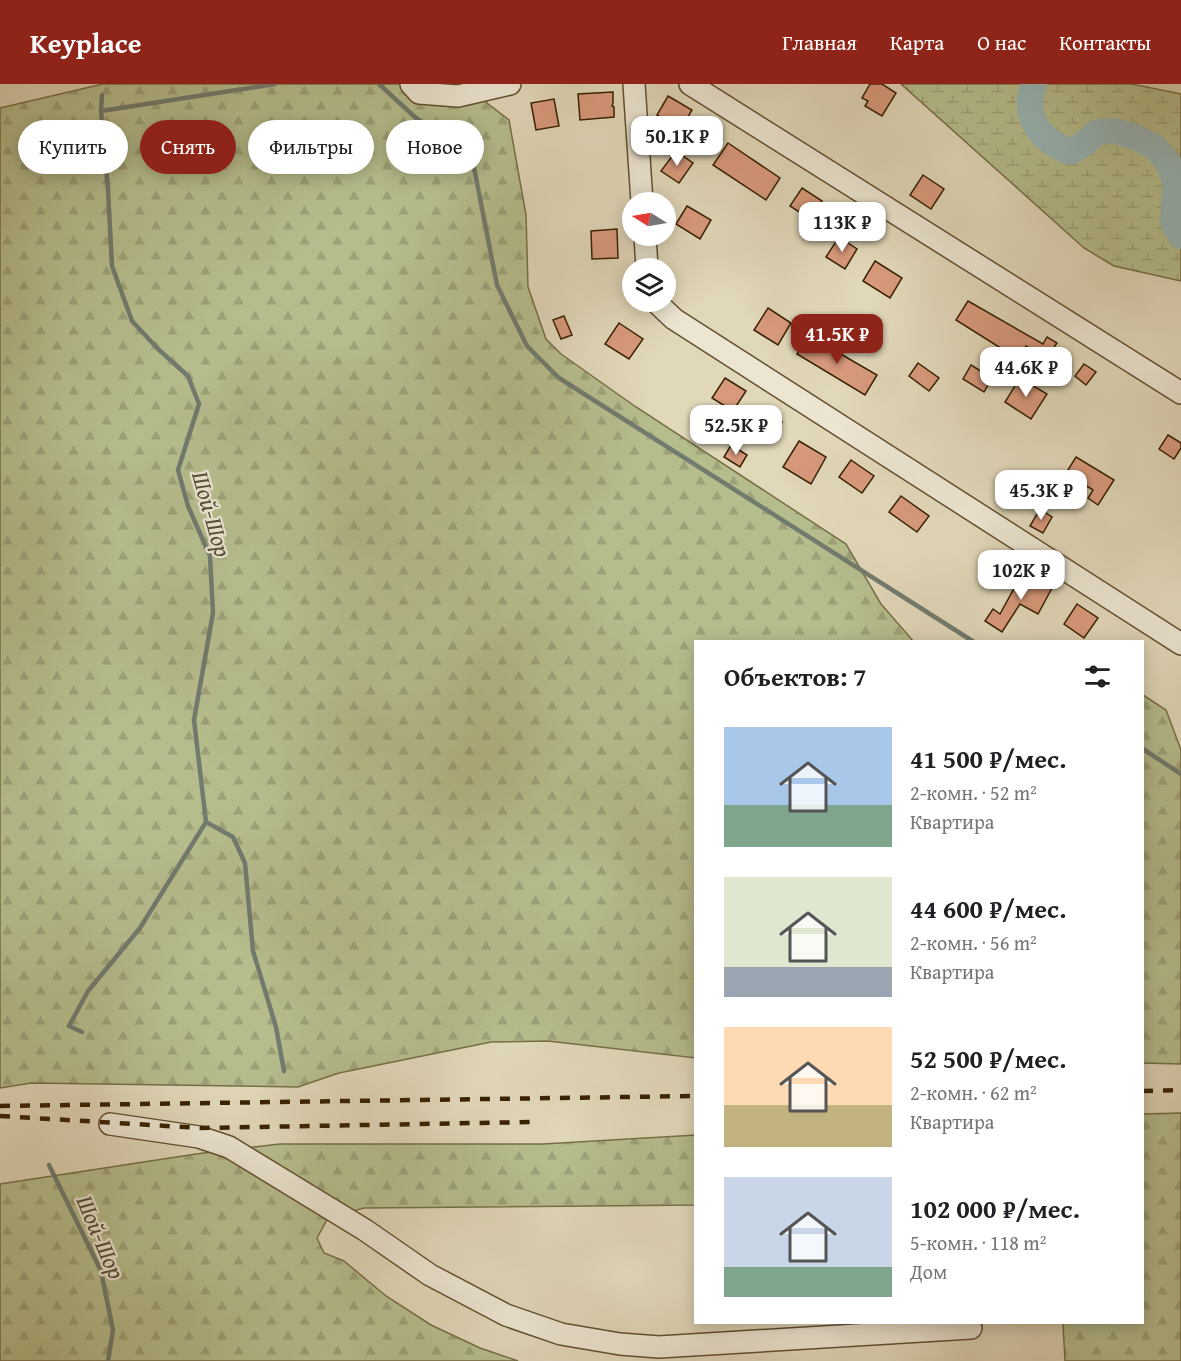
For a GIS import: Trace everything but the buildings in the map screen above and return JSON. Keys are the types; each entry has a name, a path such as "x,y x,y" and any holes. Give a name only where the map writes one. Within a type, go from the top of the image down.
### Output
{"street":[{"path":"411,84 419,93 458,96 510,84"},
{"path":"634,84 641,192"},
{"path":"690,84 1181,393"},
{"path":"667,312 674,319 1181,644"},
{"path":"110,1124 199,1137 229,1147 338,1212 454,1289 506,1315 561,1334 620,1344 659,1347 971,1329"}],"green space":[{"path":"103,84 484,84 487,103 509,120 526,215 528,287 546,339 561,354 636,407 846,544 881,604 912,640 694,640 694,1058 548,1041 491,1042 339,1073 298,1087 31,1083 0,1088 0,108"},
{"path":"901,84 1132,84 1181,94 1181,281 1114,266 1084,248"},
{"path":"1144,696 1166,710 1181,750 1181,1064 1144,1063"},
{"path":"1181,1113 1181,1361 1065,1361 1063,1324 1144,1324 1144,1114"},
{"path":"694,1135 694,1205 364,1208 328,1218 317,1238 324,1253 344,1261 386,1296 431,1325 480,1348 518,1361 0,1361 0,1184 196,1154 280,1144 543,1144"}],"waterway":[{"path":"101,111 275,84"},
{"path":"379,84 416,118 427,125 467,132 497,285 527,346 559,378 971,640"},
{"path":"1034,84 1030,106 1032,116 1042,134 1059,147 1070,152 1084,144 1097,132 1114,131 1133,136 1155,147 1169,164 1176,183 1173,222 1181,236"},
{"name":"Шой-Шор","path":"82,1032 69,1026 88,991 140,928 206,822 194,720 213,613 210,556 188,506 178,470 199,404 188,376 132,321 112,266 101,111 102,95"},
{"path":"1144,750 1181,774"},
{"path":"206,822 233,837 245,863 253,951 276,1027 284,1071"},
{"name":"Шой-Шор","path":"49,1165 101,1271 113,1330 108,1361"}],"railway":[{"path":"1144,1091 1181,1090"},
{"path":"0,1106 694,1096"},
{"path":"0,1116 201,1128 531,1122"}]}
